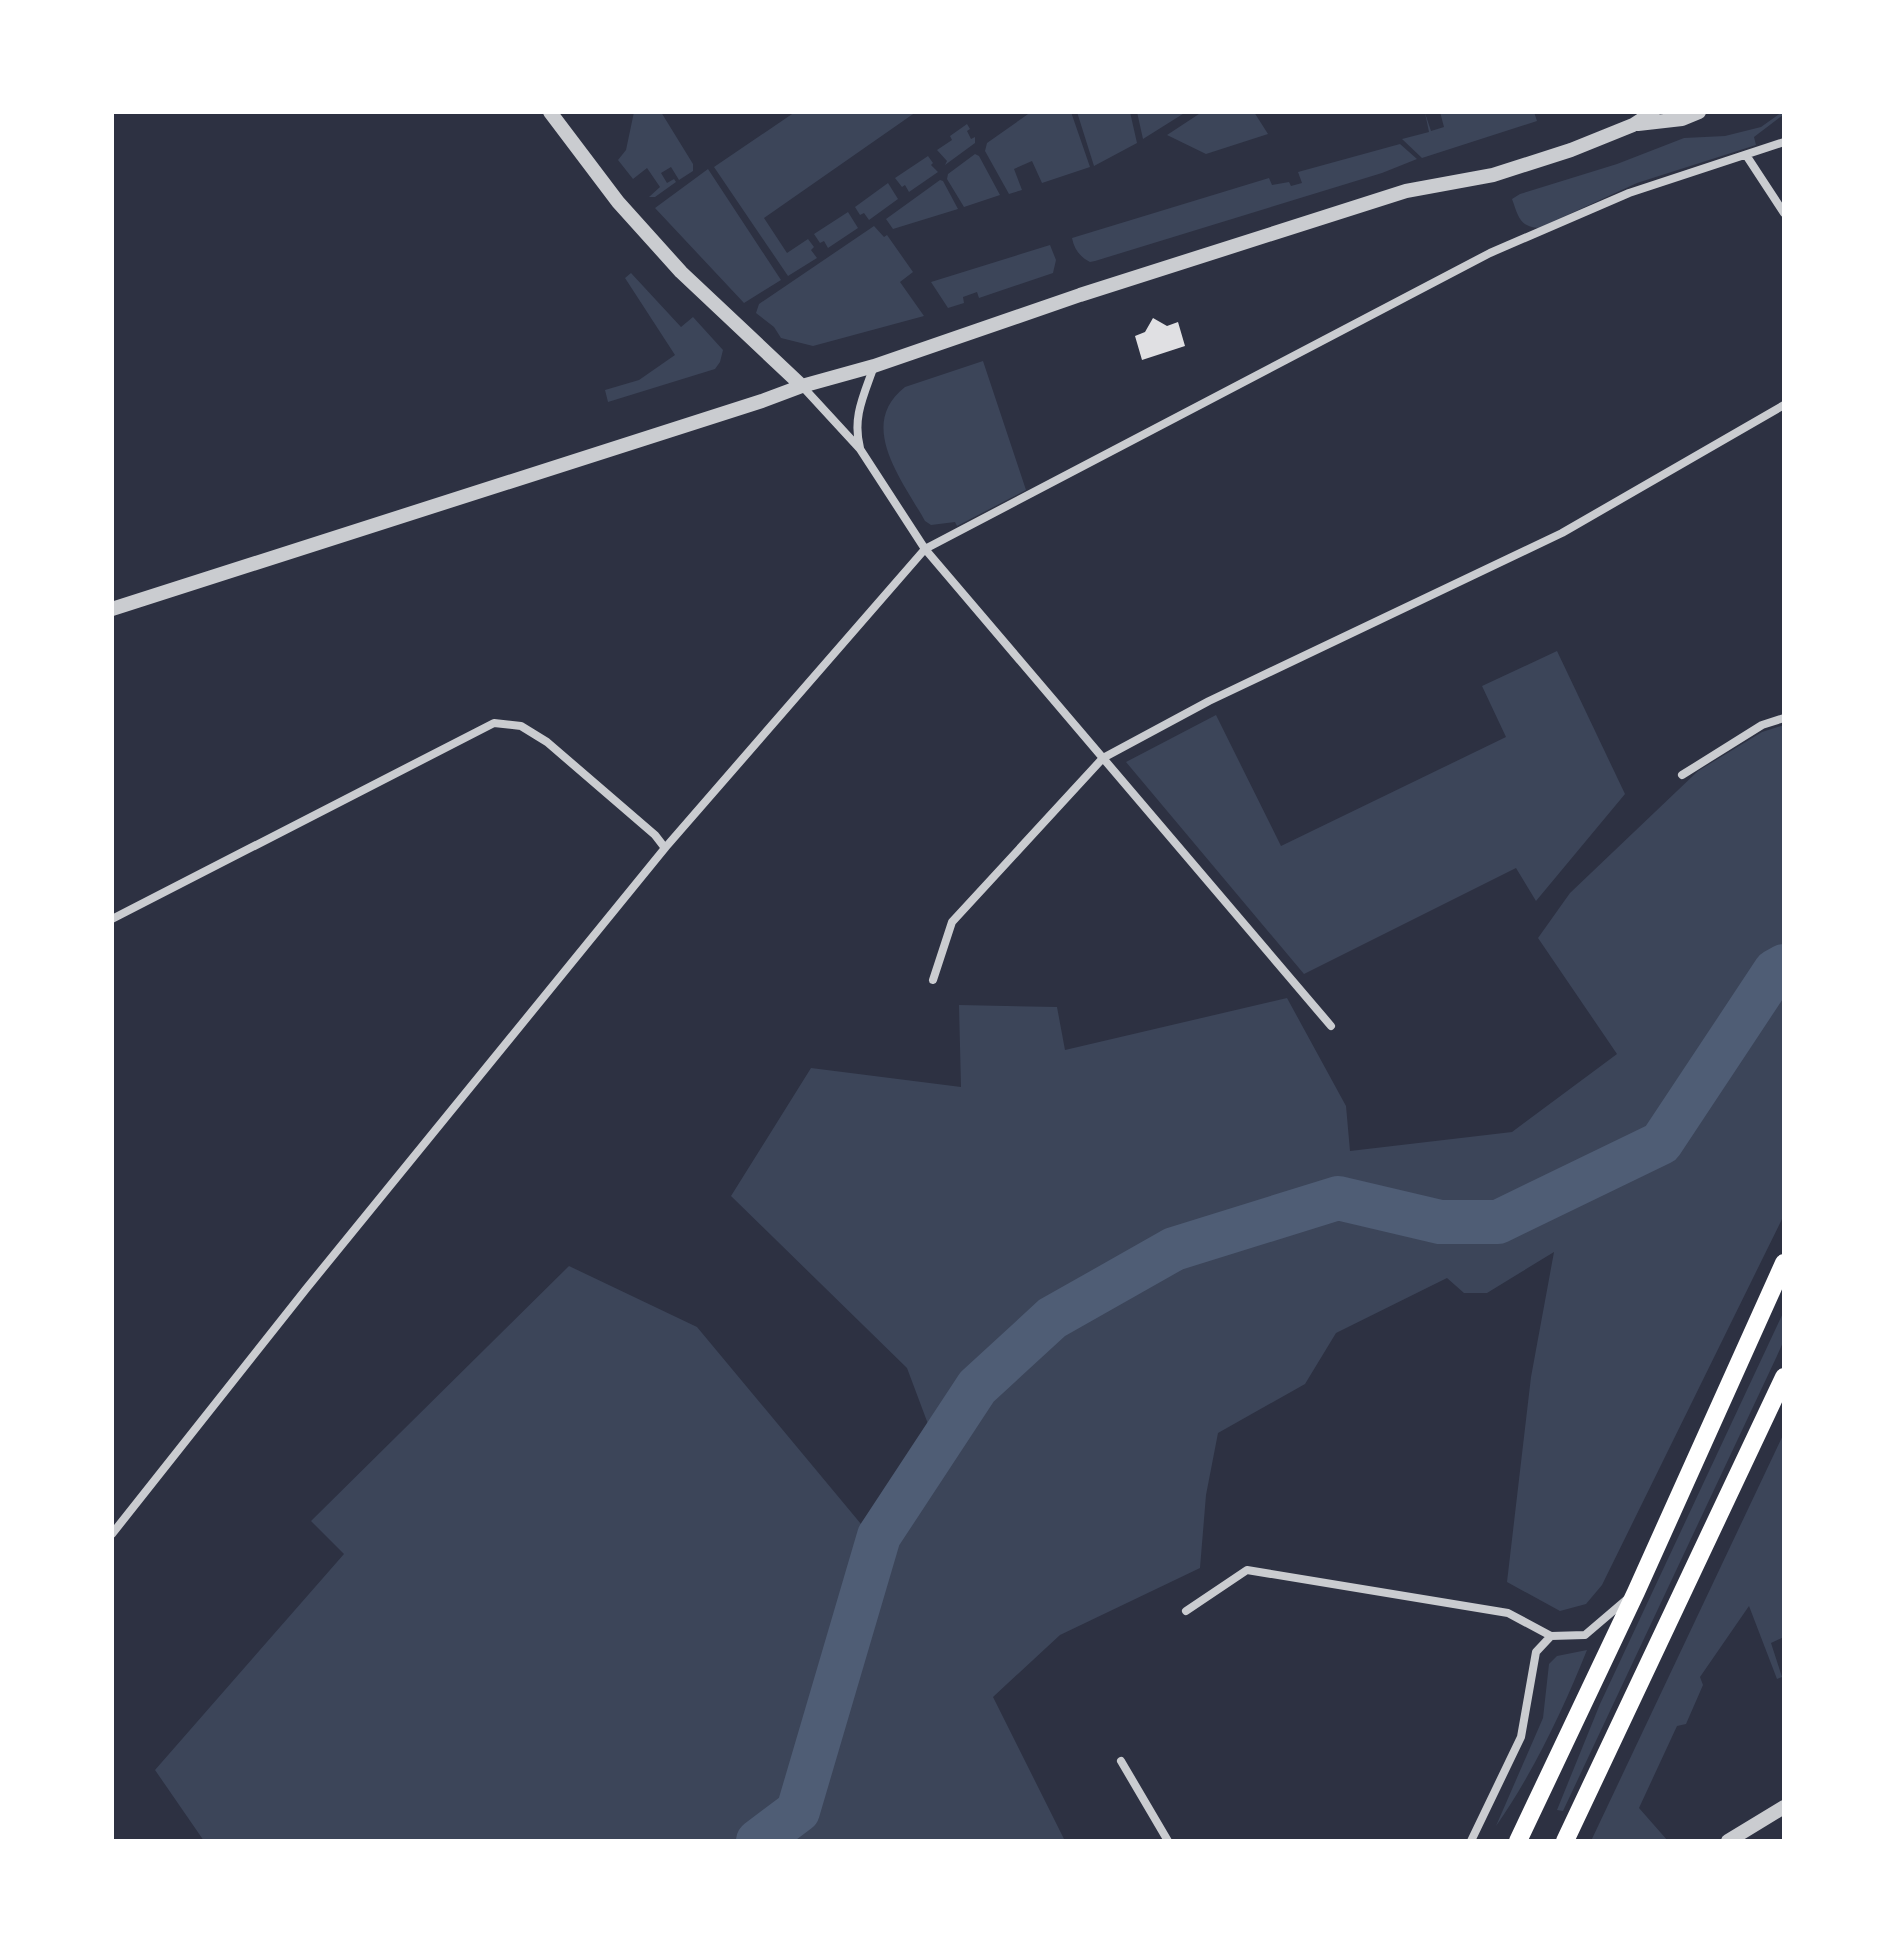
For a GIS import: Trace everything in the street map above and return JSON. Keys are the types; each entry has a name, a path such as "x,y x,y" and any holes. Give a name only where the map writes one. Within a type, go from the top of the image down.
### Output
{"main road":[{"path":"1518,1841 1636,1592 1784,1263"},
{"path":"1565,1841 1784,1377"}],"street":[{"path":"550,112 618,202 681,272 802,386 860,449 925,549 1331,1026"},
{"path":"112,609 482,493 802,386 874,366 1080,295 1406,191 1493,175 1571,150 1633,125 1653,112"},
{"path":"1633,125 1682,119 1699,112"},
{"path":"112,1534 306,1289 665,848 925,549 1490,253 1629,193 1784,142"},
{"path":"1746,155 1784,213"},
{"path":"860,449 855,430 874,366"},
{"path":"933,980 952,922 1103,758 1209,701 1562,533 1784,405"},
{"path":"1682,775 1762,725 1784,718"},
{"path":"112,919 494,723 521,726 547,742 655,835 665,848"},
{"path":"1186,1611 1247,1570 1508,1613 1551,1636 1585,1635 1636,1592"},
{"path":"1471,1841 1521,1737 1536,1652 1551,1636"},
{"path":"1121,1761 1168,1841"},
{"path":"1728,1841 1784,1807"}],"shaded area":[{"path":"634,112 661,112 693,164 693,171 679,180 671,167 661,173 667,183 674,179 676,182 655,197 649,197 660,187 647,168 633,179 618,160 626,150"},
{"path":"795,112 916,112 764,218 787,253 808,239 814,247 811,250 817,258 788,276 714,167"},
{"path":"1031,112 1071,112 1090,167 1042,183 1032,161 1014,169 1022,190 1009,194 985,151 987,143"},
{"path":"1077,112 1130,112 1137,143 1094,166"},
{"path":"1137,112 1186,112 1143,139"},
{"path":"1202,112 1254,112 1268,134 1206,154 1167,135"},
{"path":"1440,112 1534,112 1537,121 1422,158 1402,139 1429,132 1425,113 1431,131 1444,127"},
{"path":"1782,112 1783,115 1754,137 1756,145 1637,183 1539,228 1523,223 1512,199 1684,138 1725,136 1761,127"},
{"path":"967,124 970,129 967,131 971,139 975,137 975,143 945,165 947,161 937,150"},
{"path":"1400,144 1417,159 1382,173 1095,261 1083,258 1073,242 1072,238 1269,178 1272,185 1302,183 1298,172"},
{"path":"975,154 1000,195 964,207 947,179 948,174"},
{"path":"928,156 938,172 909,192 895,178"},
{"path":"708,169 781,280 744,303 655,208"},
{"path":"940,180 958,209 893,229 886,219"},
{"path":"888,183 898,199 869,220 864,213 860,215 855,207"},
{"path":"848,212 858,228 828,248 824,241 820,243 814,234"},
{"path":"874,226 884,237 887,235 913,272 900,282 924,316 813,346 781,338 774,327 756,313 759,304"},
{"path":"1050,245 1056,260 1053,273 979,298 977,292 963,297 964,303 948,308 931,282"},
{"path":"631,273 681,327 693,317 723,350 715,369 608,402 605,390 639,380 675,355 625,278"},
{"path":"983,361 1026,490 957,526 955,522 931,525 925,521 888,453 884,418 891,402 905,387"},
{"path":"1557,651 1625,794 1536,901 1516,868 1304,974 1126,762 1216,715 1281,846 1506,737 1482,686"},
{"path":"1784,725 1784,1215 1602,1585 1586,1604 1560,1611 1507,1582 1531,1377 1554,1252 1487,1293 1464,1293 1447,1278 1336,1333 1305,1384 1218,1433 1206,1495 1200,1568 1060,1635 993,1697 1065,1841 204,1841 155,1770 344,1554 311,1521 569,1266 697,1327 866,1530 931,1432 907,1368 731,1196 811,1068 961,1087 959,1005 1057,1007 1065,1050 1287,998 1346,1106 1350,1151 1512,1132 1617,1054 1538,938 1570,893 1698,771 1762,732"},
{"path":"1784,1311 1784,1340 1776,1358 1563,1811 1557,1810 1600,1704"},
{"path":"1784,1433 1784,1637 1771,1643 1782,1677 1777,1679 1749,1606 1700,1677 1703,1685 1686,1724 1677,1726 1639,1808 1668,1841 1591,1841"},
{"path":"1587,1650 1546,1741 1496,1826 1543,1718 1549,1664 1557,1656"}],"building":[{"path":"1153,318 1167,326 1178,322 1185,346 1142,360 1135,336 1145,332"}],"waterway":[{"path":"758,1841 798,1811 879,1536 977,1387 1052,1318 1174,1249 1338,1198 1440,1222 1498,1222 1661,1143 1775,971 1784,966"}]}
